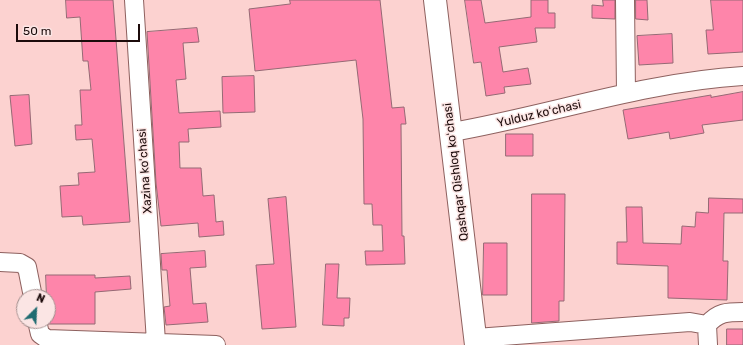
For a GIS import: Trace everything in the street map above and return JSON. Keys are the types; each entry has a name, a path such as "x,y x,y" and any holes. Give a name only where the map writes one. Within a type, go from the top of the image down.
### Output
{"main road":[{"name":"Qashqar Qishloq koʻchasi","path":"435,0 476,341"}],"street":[{"name":"Xazina koʻchasi","path":"134,0 156,342"},
{"path":"625,0 626,93"},
{"name":"Yulduz koʻchasi","path":"452,132 490,125 626,93 743,76"},
{"path":"0,262 20,264 27,267 31,289"},
{"path":"708,345 707,325 715,316 727,312 743,312"},
{"path":"476,341 690,322 707,325"},
{"path":"39,329 40,334 47,339 216,345"}],"building":[{"path":"66,0 113,0 130,222 83,225 82,216 62,217 60,186 79,185 78,173 95,172 92,139 76,140 75,125 82,125 80,90 91,90 88,61 83,61 80,17 67,18"},
{"path":"290,0 380,0 392,108 404,107 406,124 401,124 402,236 404,236 405,264 366,265 365,251 383,251 382,225 373,225 372,204 364,204 363,119 356,60 255,71 249,9 290,4"},
{"path":"465,0 481,0 485,23 531,17 531,0 548,0 548,13 555,13 555,28 535,28 537,42 499,47 503,72 528,68 531,84 504,87 505,93 486,96 481,62 474,63"},
{"path":"603,0 615,0 615,19 592,18 592,5 603,6"},
{"path":"636,0 647,0 648,20 636,19"},
{"path":"711,0 743,0 743,52 708,54 706,30 713,30"},
{"path":"197,28 199,42 183,43 186,79 176,80 179,113 220,111 221,127 188,129 189,142 179,142 180,168 201,168 203,196 214,195 216,222 223,221 224,235 199,237 198,223 161,226 156,183 147,32"},
{"path":"672,34 673,63 639,65 637,36"},
{"path":"254,76 255,112 223,113 222,77"},
{"path":"743,92 743,120 702,125 704,133 670,139 669,132 628,139 623,110 711,95 711,97"},
{"path":"29,95 32,144 15,146 10,96"},
{"path":"506,134 533,134 533,156 506,156"},
{"path":"532,194 565,194 564,301 559,301 559,321 532,323"},
{"path":"286,197 296,327 262,329 256,265 274,264 268,199"},
{"path":"709,198 743,199 743,213 724,213 723,261 728,261 727,300 668,298 668,266 617,264 617,242 627,242 626,207 642,207 643,243 681,244 682,226 695,227 696,212 708,213"},
{"path":"484,243 507,243 507,295 483,295"},
{"path":"205,251 206,267 190,268 193,304 206,303 208,322 166,325 164,307 170,306 167,270 162,270 161,254"},
{"path":"326,264 339,264 337,298 350,298 349,318 344,318 344,326 323,325"},
{"path":"46,275 95,275 95,278 130,276 131,289 95,292 95,324 56,324 56,289 47,289"},
{"path":"727,329 743,329 743,345 727,345"}]}
